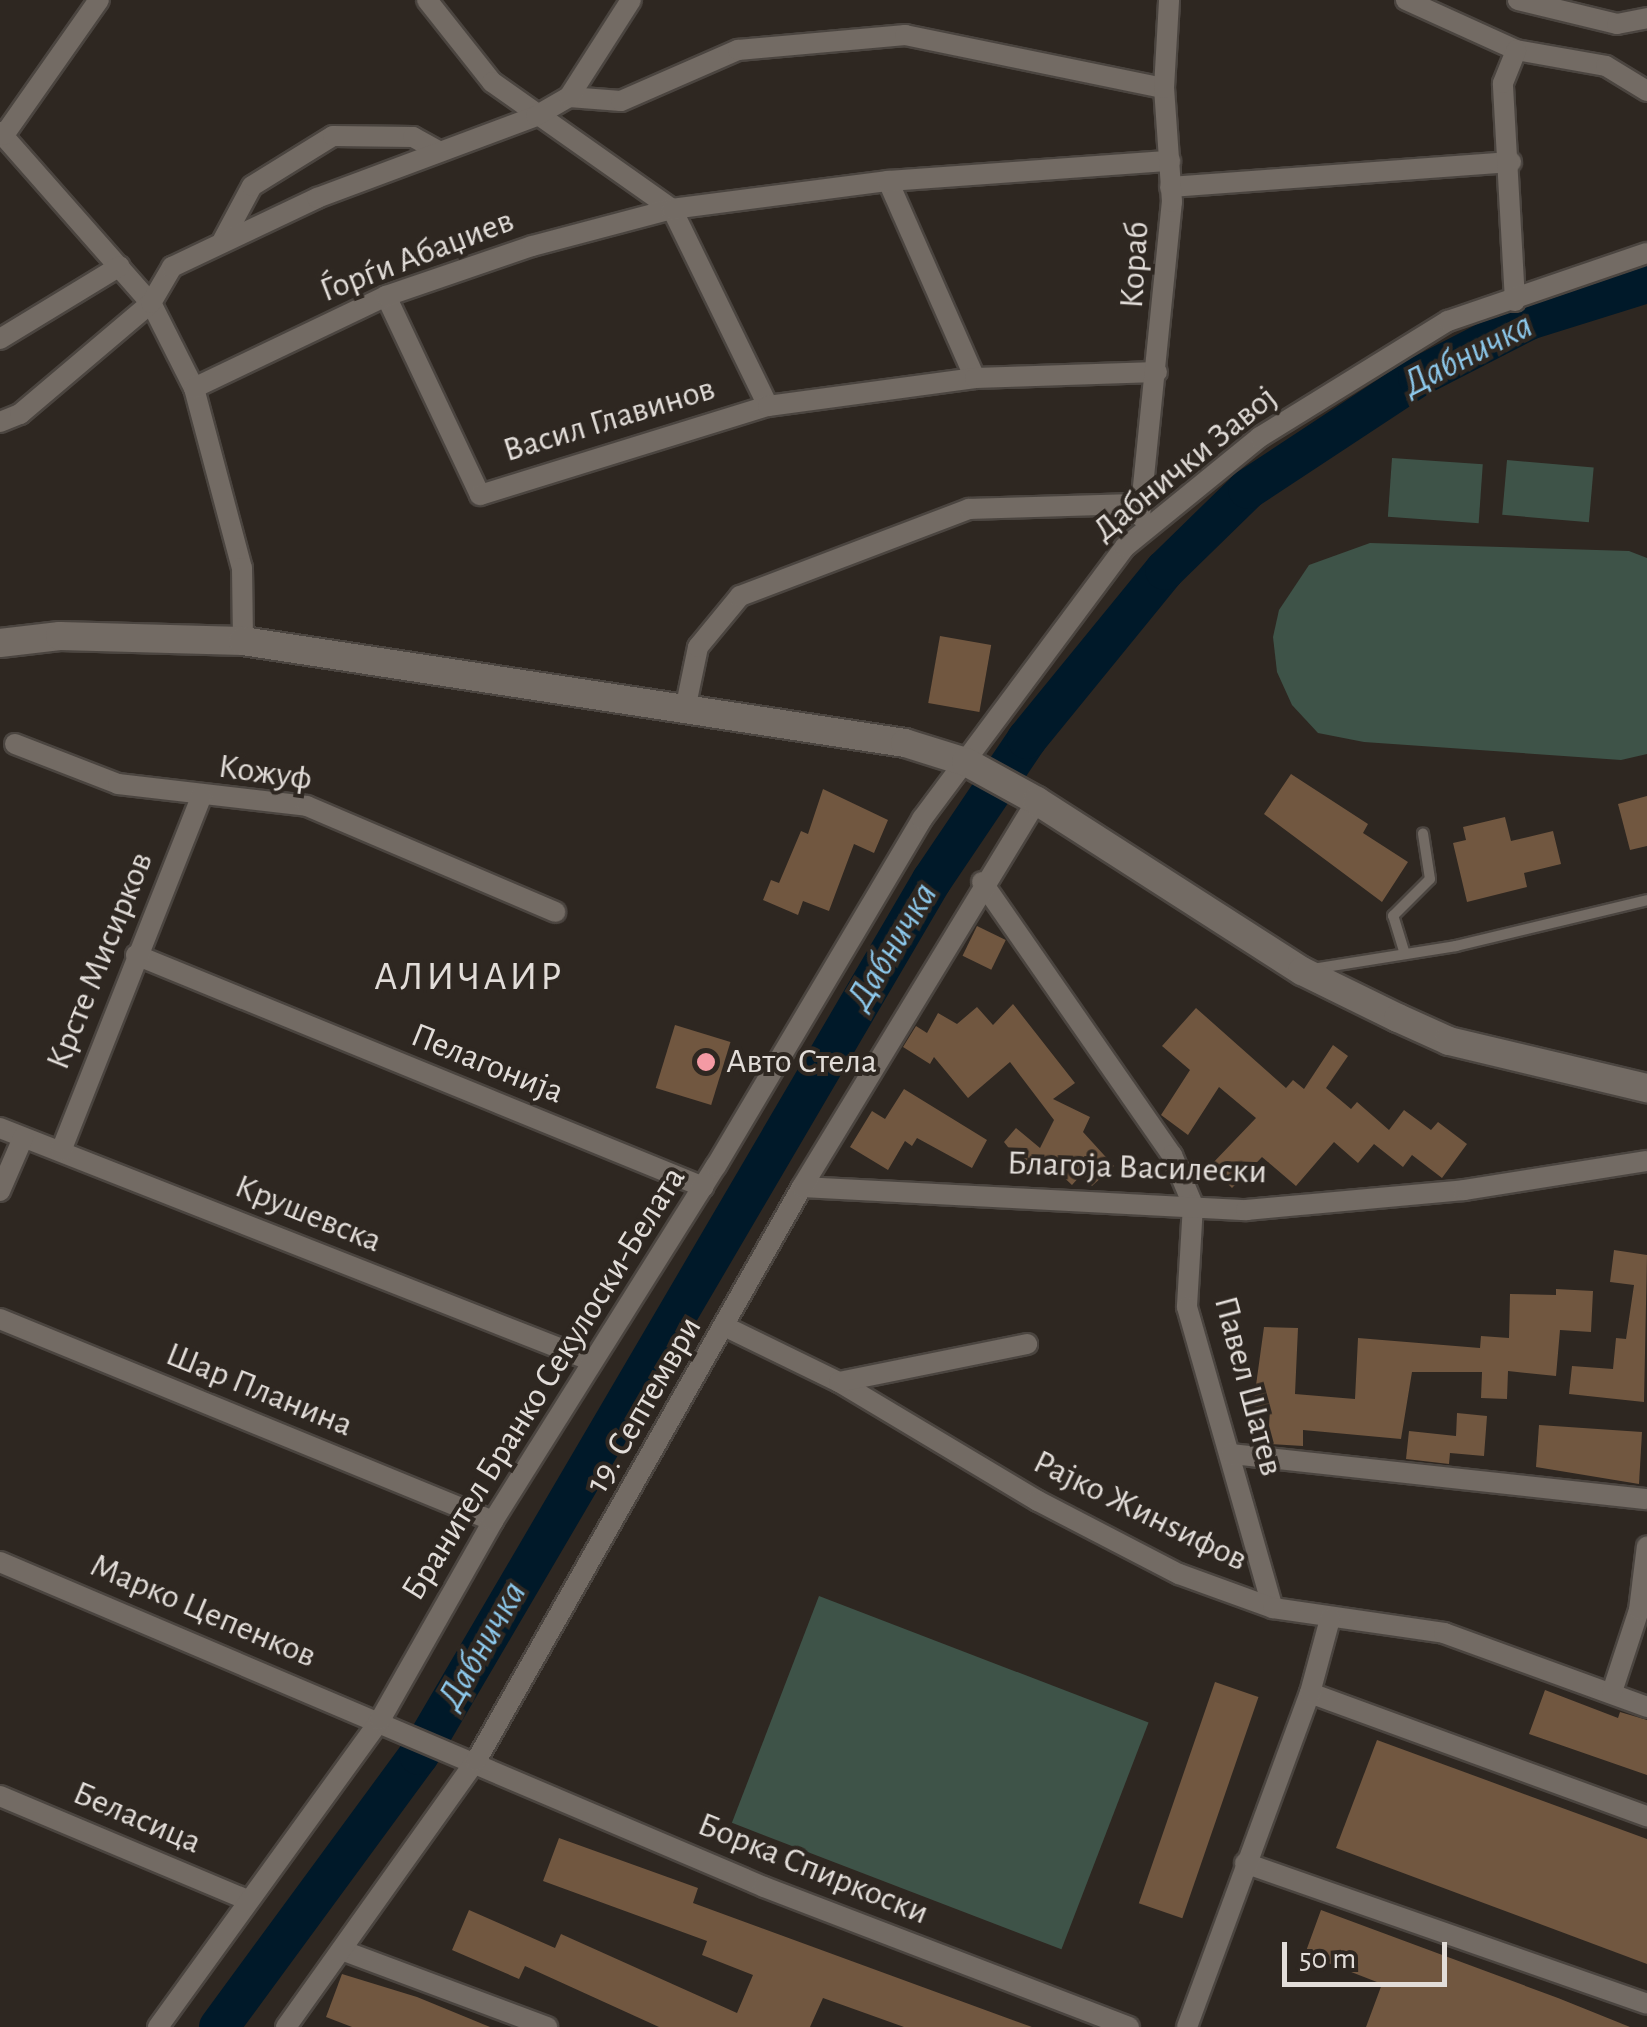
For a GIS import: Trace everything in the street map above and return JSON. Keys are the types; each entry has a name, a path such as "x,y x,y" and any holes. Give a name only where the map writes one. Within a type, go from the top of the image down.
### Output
{"main road":[{"path":"0,643 60,636 242,641 686,705 905,742 966,762 1037,801 1302,971 1449,1041 1647,1088"}],"street":[{"path":"99,0 2,134 151,303 194,388 242,568 242,641"},
{"path":"427,0 492,82 672,209 768,406"},
{"path":"0,422 20,414 151,303 172,267 223,240 438,151 536,116 569,97 631,0"},
{"name":"Кораб","path":"1139,534 1157,372 1170,187 1164,88 1169,0"},
{"path":"1406,0 1516,50 1606,66 1647,91"},
{"path":"1518,0 1617,24 1647,18"},
{"path":"569,97 621,101 738,50 906,35 1164,88"},
{"path":"1516,50 1503,83 1511,162 1516,301"},
{"path":"223,240 252,186 333,136 413,138 438,151"},
{"name":"Ѓорѓи Абаџиев","path":"194,388 386,296 532,246 672,209 888,181 1170,161"},
{"path":"1170,187 1511,162"},
{"path":"888,181 974,378"},
{"name":"Дабнички Завој","path":"966,762 1061,626 1139,534 1260,437 1448,321 1516,301 1647,253"},
{"path":"0,339 120,266"},
{"name":"Васил Главинов","path":"386,296 480,495 768,406 974,378 1157,372"},
{"path":"686,705 698,647 740,596 969,509 1141,504"},
{"name":"Кожуф","path":"14,744 118,784 307,806 555,912"},
{"name":"Бранител Бранко Секулоски-Белата","path":"158,2027 380,1720 493,1522 703,1187 922,819 966,762"},
{"name":"Крсте Мисирков","path":"61,1151 201,796"},
{"name":"19. Септември","path":"286,2027 344,1952 476,1761 802,1188 982,882 1037,801"},
{"name":"Павел Шатев","path":"982,882 1172,1155 1193,1205 1187,1308 1273,1608"},
{"name":"Пелагонија","path":"136,955 703,1187"},
{"name":"Крушевска","path":"0,1128 592,1361"},
{"path":"0,1191 23,1138"},
{"name":"Благоја Василески","path":"802,1188 1246,1210 1444,1192 1647,1161"},
{"name":"Шар Планина","path":"0,1319 493,1522"},
{"name":"Рајко Жинѕифов","path":"726,1327 839,1382 1038,1501 1178,1574 1273,1608 1444,1633 1647,1707"},
{"path":"839,1382 1026,1344"},
{"path":"1231,1454 1647,1498"},
{"path":"1612,1692 1643,1611 1647,1546"},
{"name":"Марко Цепенков","path":"0,1562 476,1761"},
{"path":"1187,2027 1310,1694 1330,1618"},
{"path":"1310,1694 1647,1816"},
{"name":"Борка Спиркоски","path":"476,1761 1077,2019 1130,2027"},
{"name":"Беласица","path":"0,1796 248,1900"},
{"path":"1245,1863 1647,2004"},
{"path":"344,1952 546,2027"}],"lane":[{"path":"1404,951 1393,916 1430,880 1424,834"},
{"path":"1302,971 1404,951 1456,946 1647,900"}],"green space":[{"path":"1392,458 1483,464 1479,523 1388,517"},
{"path":"1507,460 1594,468 1589,522 1502,515"},
{"path":"1370,543 1629,551 1647,558 1647,754 1621,760 1364,742 1318,733 1292,705 1277,672 1273,637 1279,610 1309,565"},
{"path":"819,1596 1149,1723 1061,1949 732,1823"}],"building":[{"path":"940,636 991,645 979,712 928,703"},
{"path":"1291,774 1368,824 1363,833 1408,862 1382,902 1264,814"},
{"path":"823,789 888,820 874,853 854,844 829,911 803,901 798,915 763,900 771,880 779,883 801,831 808,834"},
{"path":"1647,796 1647,846 1630,850 1618,804"},
{"path":"1505,817 1511,841 1553,831 1561,864 1524,873 1527,887 1467,902 1453,843 1466,840 1463,827"},
{"path":"977,926 1006,940 991,970 963,956"},
{"path":"1013,1004 1075,1083 1053,1099 1090,1117 1083,1132 1114,1166 1092,1186 1081,1175 1072,1185 1041,1156 1027,1171 1004,1142 1016,1128 1040,1148 1054,1120 1010,1062 968,1098 934,1057 930,1064 903,1047 916,1026 927,1033 938,1013 957,1024 977,1007 993,1025"},
{"path":"1196,1008 1286,1088 1293,1080 1304,1089 1333,1045 1348,1056 1326,1088 1351,1109 1357,1102 1389,1130 1404,1110 1431,1130 1438,1122 1467,1144 1442,1178 1412,1155 1403,1167 1374,1144 1358,1163 1334,1142 1296,1186 1262,1157 1232,1188 1210,1166 1256,1118 1219,1087 1188,1135 1161,1115 1190,1070 1162,1046"},
{"path":"675,1025 730,1042 711,1105 656,1088"},
{"path":"904,1089 987,1140 972,1168 917,1138 912,1146 905,1141 888,1170 850,1147 872,1111 885,1119"},
{"path":"1614,1250 1647,1255 1644,1402 1569,1394 1572,1366 1613,1369 1616,1338 1626,1339 1634,1285 1610,1282"},
{"path":"1556,1289 1593,1291 1591,1332 1560,1330 1556,1376 1508,1371 1507,1399 1481,1398 1482,1372 1412,1372 1401,1439 1303,1430 1303,1446 1268,1444 1270,1408 1253,1407 1264,1327 1298,1328 1295,1394 1355,1399 1358,1338 1480,1348 1481,1336 1509,1338 1510,1294 1556,1295"},
{"path":"1457,1413 1487,1416 1484,1456 1450,1453 1449,1464 1406,1459 1409,1431 1456,1436"},
{"path":"1539,1425 1642,1432 1639,1484 1536,1467"},
{"path":"1215,1682 1258,1697 1182,1918 1139,1903"},
{"path":"1545,1690 1618,1718 1620,1712 1647,1720 1647,1775 1529,1734"},
{"path":"1377,1740 1647,1839 1647,1964 1336,1848"},
{"path":"559,1838 698,1888 693,1903 1032,2027 904,2027 823,1998 810,2027 659,2027 525,1966 519,1979 452,1950 469,1910 555,1948 561,1934 737,2013 753,1975 702,1955 707,1941 543,1881"},
{"path":"1321,1910 1630,2027 1366,2027 1382,1984 1305,1954"},
{"path":"342,1974 417,1997 490,2027 352,2027 326,2017"}],"waterway":[{"name":"Дабничка","path":"219,2027 419,1755 932,880 1027,739 1165,570 1248,489 1418,377 1529,320 1647,283"}],"place":[{"name":"Авто Стела","path":"706,1062"}],"district":[{"name":"АЛИЧАИР","path":"469,977"}]}
